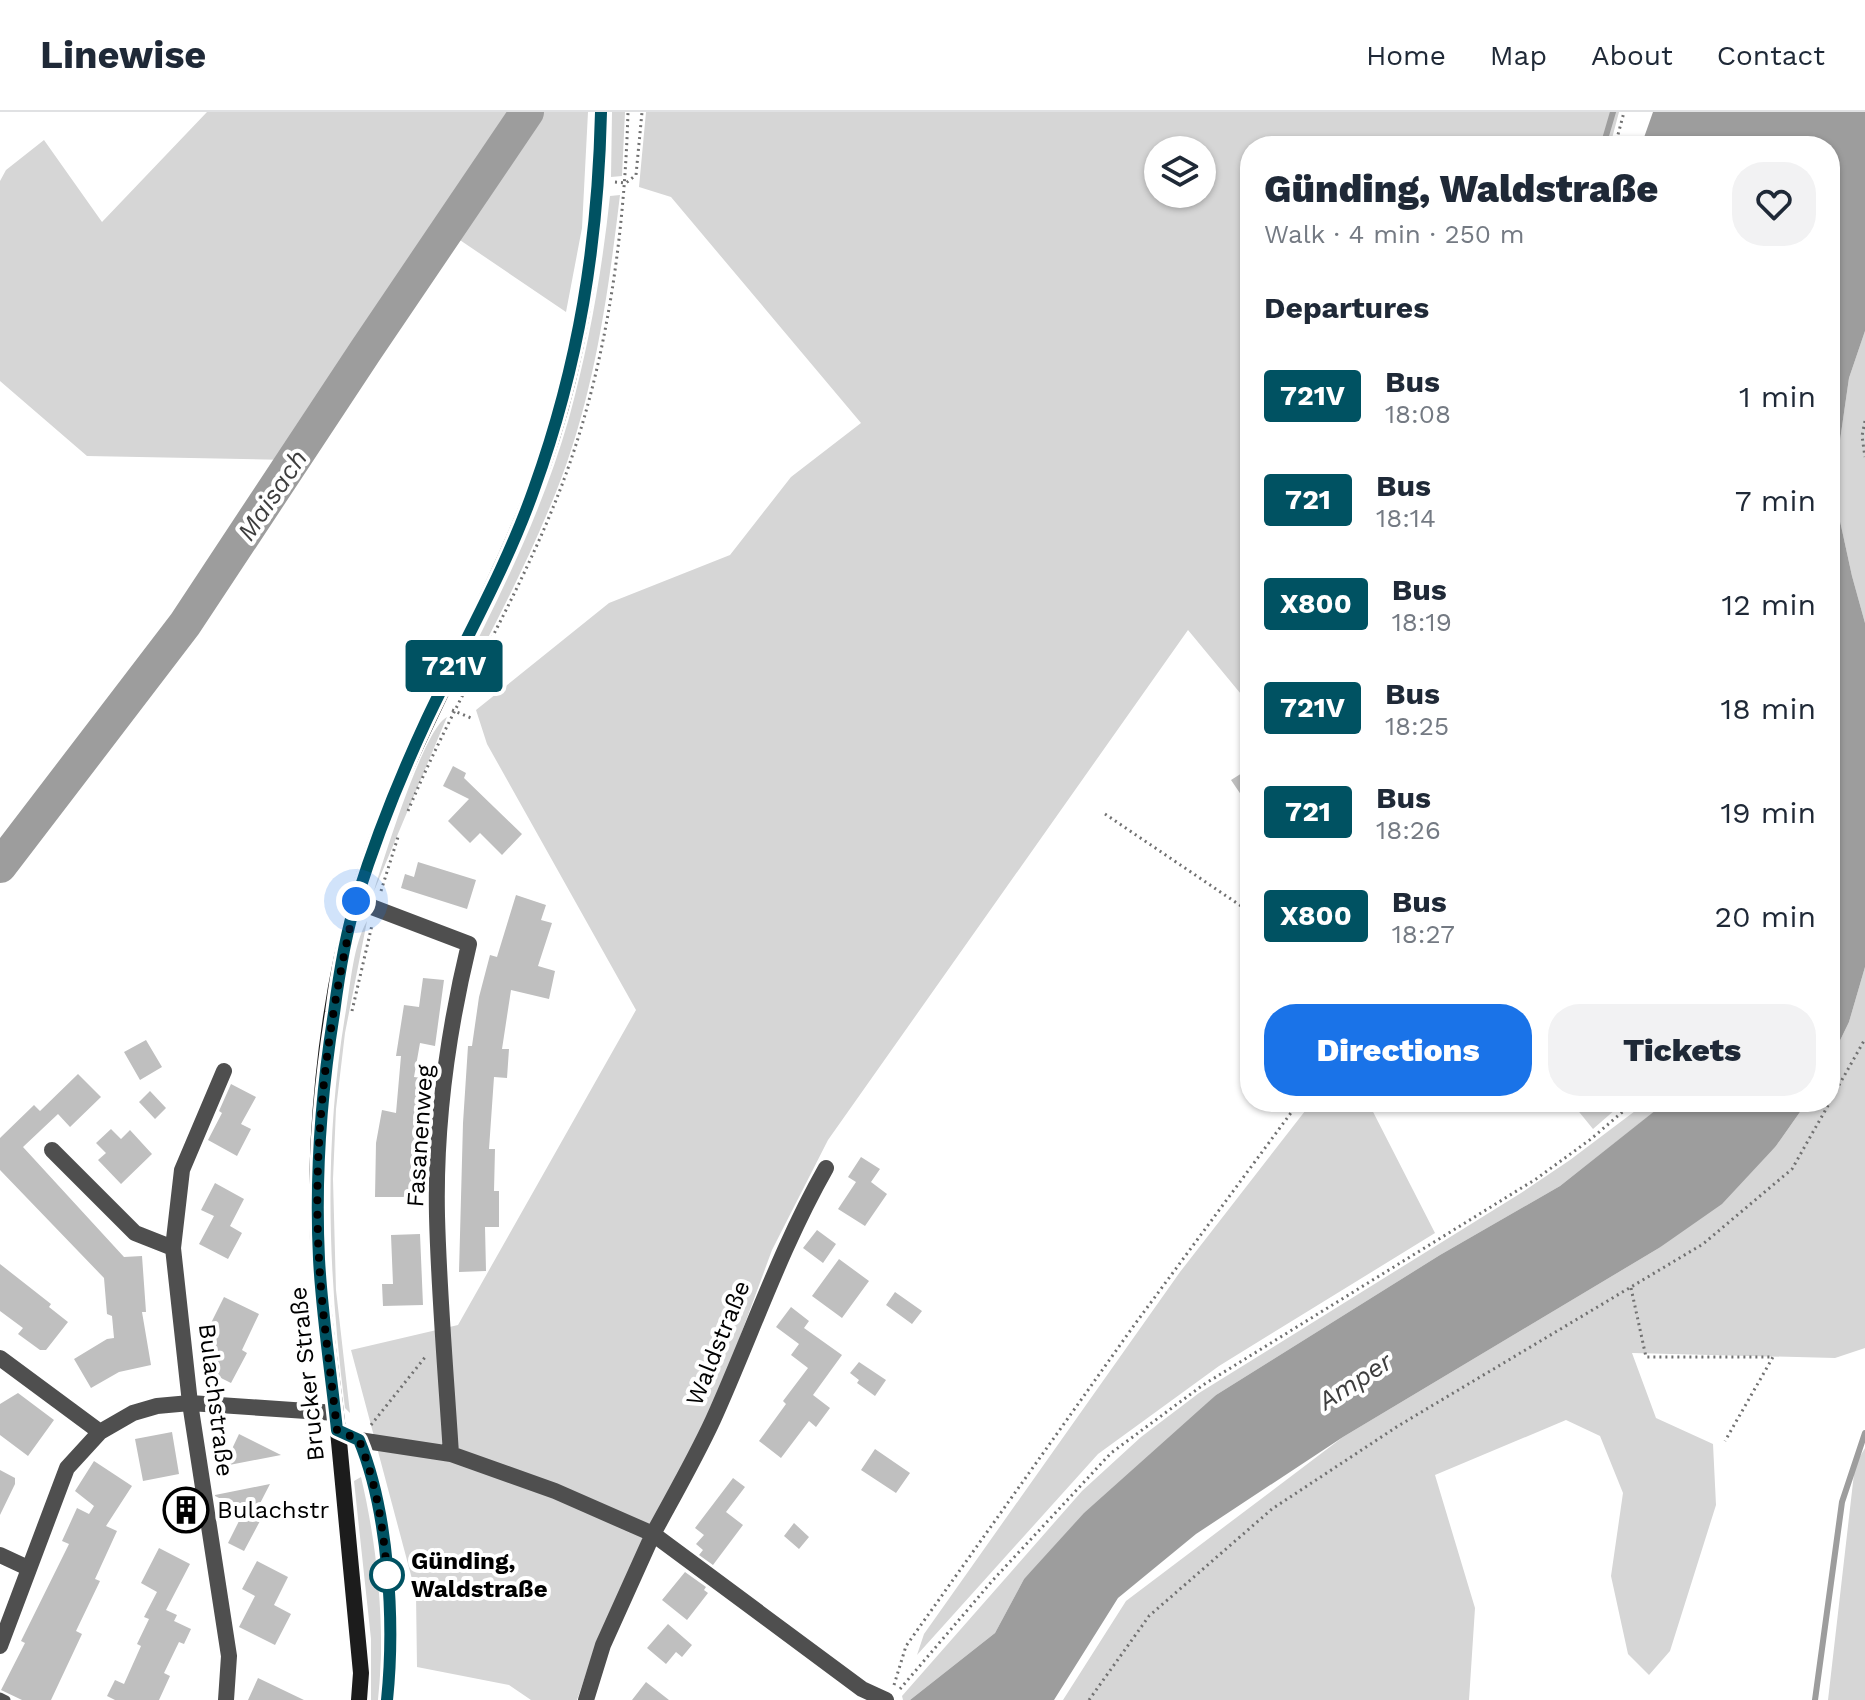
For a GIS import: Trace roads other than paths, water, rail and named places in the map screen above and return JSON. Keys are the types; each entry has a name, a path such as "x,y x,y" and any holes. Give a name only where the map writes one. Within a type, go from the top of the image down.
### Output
{"main road":[{"name":"Brucker Straße","path":"359,1700 361,1673 319,1259 318,1175 327,1055 341,964 356,901 395,792 534,491 558,415 587,294 600,182 601,112"}],"street":[{"name":"Fasanenweg","path":"356,901 469,944 455,1001 439,1135 437,1214 451,1454"},
{"name":"Bulachstraße","path":"224,1071 182,1170 173,1248 190,1403 229,1656 226,1700"},
{"path":"52,1150 135,1233 173,1248"},
{"name":"Waldstraße","path":"586,1700 603,1645 653,1534 712,1422 771,1277 800,1213 826,1168"},
{"path":"0,1358 100,1432"},
{"path":"0,1646 67,1468 100,1432 133,1413 157,1406 190,1403 336,1421 359,1440 451,1454 555,1491 653,1534 862,1689 890,1693"},
{"path":"0,1555 28,1568"}],"lane":[{"path":"359,1440 367,1461 386,1555 391,1654 387,1700"},
{"path":"0,1697 6,1700"}],"water":[{"path":"1653,112 1865,112 1865,331 1849,378 1840,440 1840,136 1645,136"},
{"path":"1840,521 1865,623 1865,967 1849,1022 1840,1040"},
{"name":"Amper","path":"1653,1112 1800,1112 1776,1146 1722,1204 1659,1248 1343,1437 1196,1534 1118,1598 1054,1700 910,1700 995,1633 1024,1579 1084,1513 1216,1395 1440,1255 1560,1186"}],"waterway":[{"name":"Maisach","path":"0,866 185,624 527,112"},
{"path":"1606,136 1613,112"},
{"path":"1815,1700 1842,1502 1865,1433"}],"place":[{"name":"Bulachstr","path":"186,1510"},
{"name":"Günding, Waldstraße","path":"387,1575"}]}
